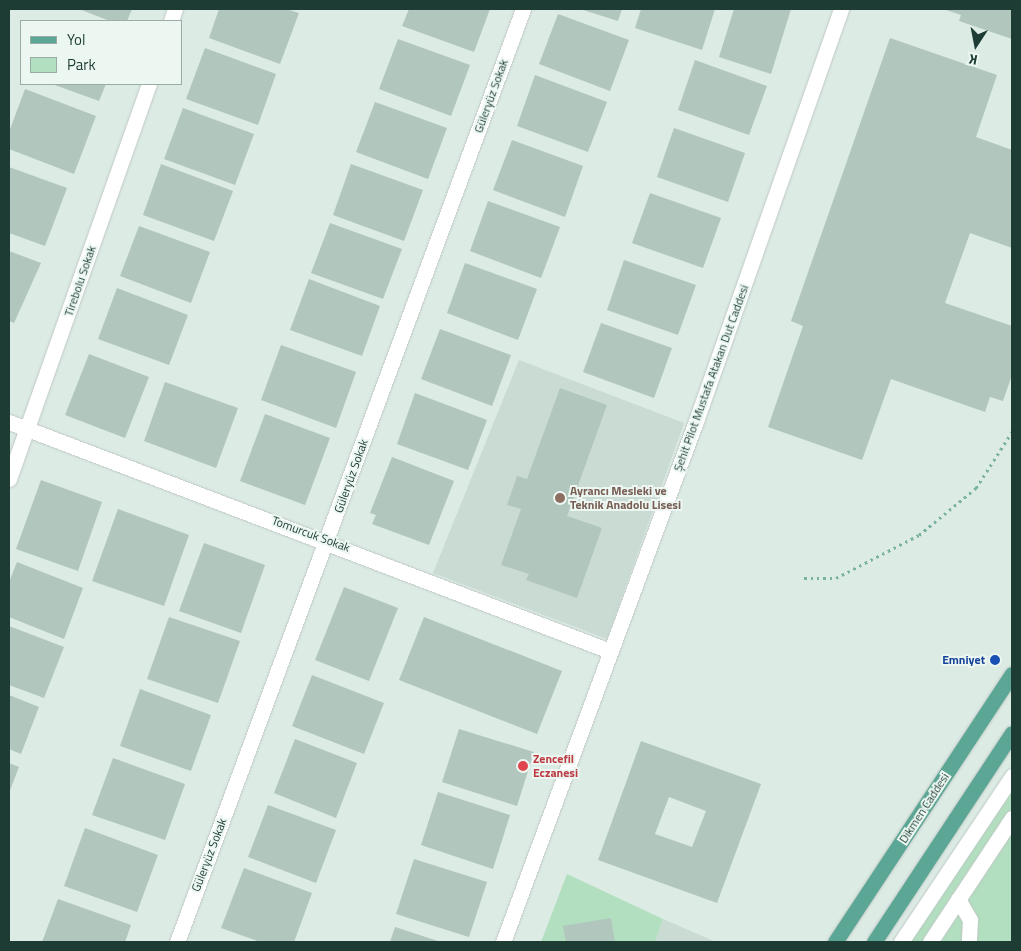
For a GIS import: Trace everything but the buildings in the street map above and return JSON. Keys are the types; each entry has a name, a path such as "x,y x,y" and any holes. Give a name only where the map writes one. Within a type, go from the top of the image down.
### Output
{"main road":[{"name":"Dikmen Caddesi","path":"835,942 1012,674"},
{"path":"874,942 1012,733"}],"street":[{"name":"Güleryüz Sokak","path":"177,942 328,540 523,9"},
{"name":"Şehit Pilot Mustafa Atakan Dut Caddesi","path":"503,942 841,9"},
{"name":"Tirebolu Sokak","path":"9,478 149,85"},
{"name":"Tomurcuk Sokak","path":"9,422 328,540 610,651"},
{"path":"901,942 1012,776"},
{"path":"930,942 1012,818"},
{"path":"958,898 970,920 968,942"}],"path":[{"path":"804,578 836,578 919,535 976,488 1012,432"}],"shaded area":[{"name":"Ayrancı Mesleki ve Teknik Anadolu Lisesi","path":"519,360 684,423 607,639 433,573"},
{"path":"663,919 716,942 655,942"}],"green space":[{"path":"1012,776 1012,942 901,942"},
{"path":"567,874 663,919 655,942 541,942"}],"place":[{"name":"Ayrancı Mesleki ve Teknik Anadolu Lisesi","path":"560,498"},
{"name":"Emniyet","path":"995,660"},
{"name":"Zencefil Eczanesi","path":"523,766"}]}
